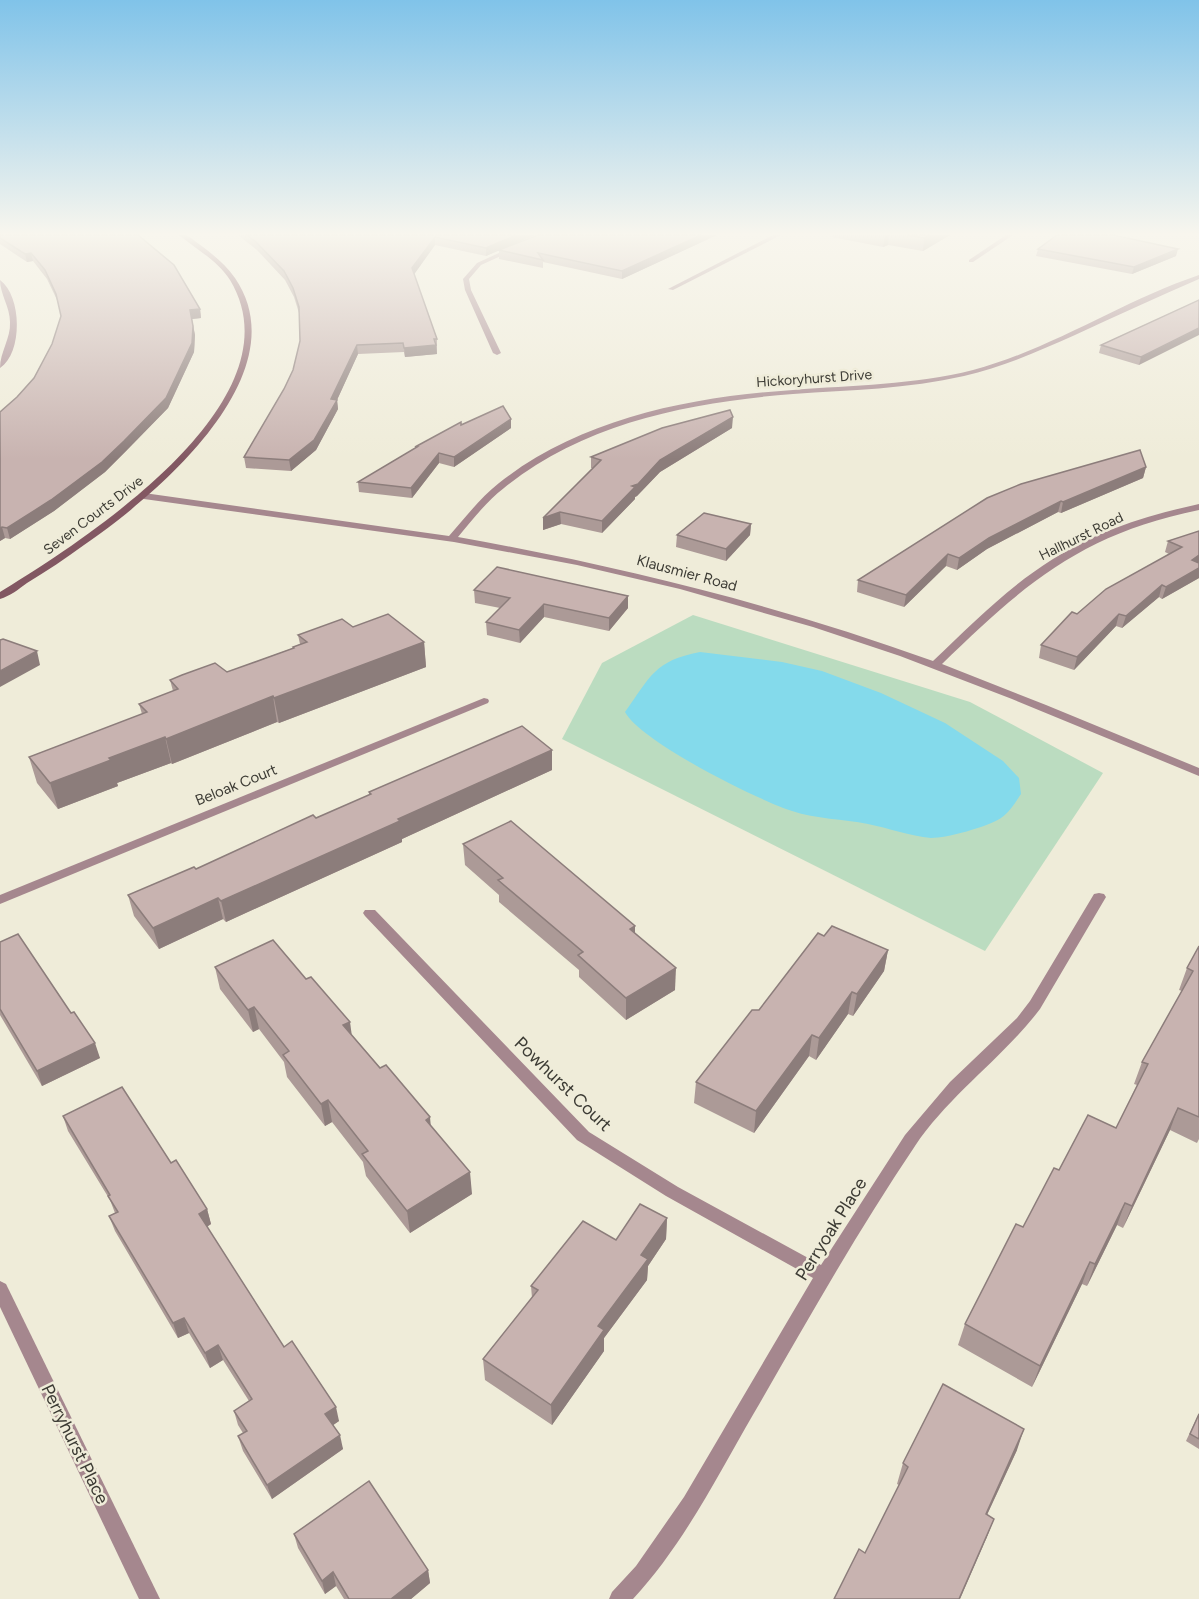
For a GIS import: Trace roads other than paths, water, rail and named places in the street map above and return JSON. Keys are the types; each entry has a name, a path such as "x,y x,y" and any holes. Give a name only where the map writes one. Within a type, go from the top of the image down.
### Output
{"street":[{"path":"0,366 13,334 14,310"},
{"name":"Seven Courts Drive","path":"0,596 51,564 144,496 201,437 224,405 239,375 248,342 248,322 245,310"},
{"path":"477,310 497,353"},
{"name":"Hickoryhurst Drive","path":"452,538 483,502 520,471 560,448 603,430 675,409 726,399 902,384 982,370 1018,358 1126,310"},
{"name":"Klausmier Road","path":"144,496 452,538 590,565 709,594 818,626 935,665 1199,772"},
{"name":"Hallhurst Road","path":"935,665 1008,597 1040,571 1081,548 1123,529 1199,507"},
{"name":"Beloak Court","path":"0,900 484,701"},
{"name":"Perryoak Place","path":"619,1599 643,1573 691,1504 824,1275 911,1139 936,1106 1022,1022 1035,1005 1099,897"},
{"name":"Powhurst Court","path":"370,913 583,1136 665,1187 824,1275"},
{"name":"Perryhurst Place","path":"0,1289 150,1599"}],"water":[{"path":"700,652 782,662 822,671 881,693 945,723 1003,761 1019,778 1021,794 1007,813 995,821 967,831 931,838 868,824 810,816 775,805 675,753 652,738 625,712 648,680 663,665"}]}
